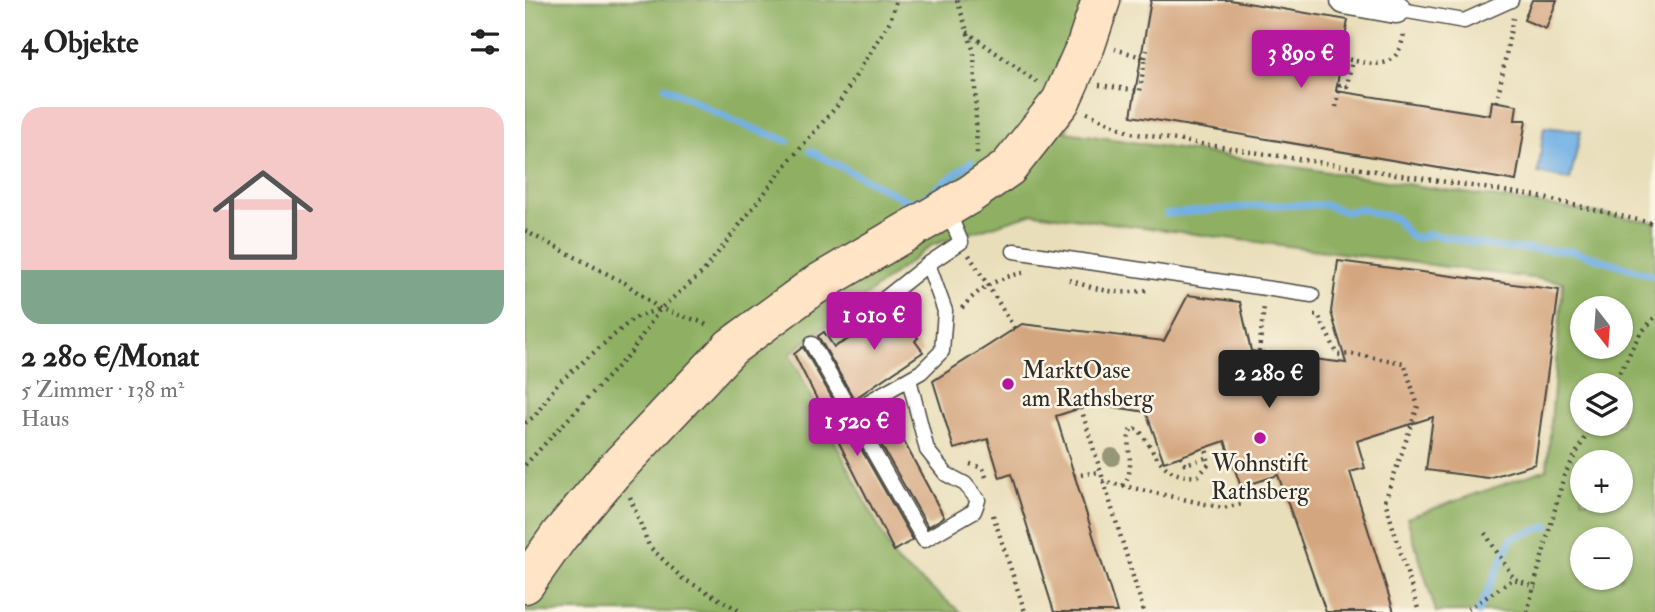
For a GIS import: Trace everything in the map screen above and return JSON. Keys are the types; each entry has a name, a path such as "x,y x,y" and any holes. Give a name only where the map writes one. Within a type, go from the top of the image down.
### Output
{"street":[{"path":"525,584 559,536 611,474 731,347 814,286 991,181 1031,141 1074,92 1101,0"},
{"path":"1345,0 1401,6"}],"lane":[{"path":"1401,6 1464,21 1511,1"},
{"path":"848,328 928,264 961,242 947,207"},
{"path":"1014,251 1312,295"},
{"path":"852,411 921,372 942,351 945,311 928,264"},
{"path":"812,344 924,540 974,511 978,500 965,484 946,474 927,450 909,379"}],"path":[{"path":"525,465 631,352 660,309 703,272 790,160 837,106 890,20 896,0"},
{"path":"957,0 974,52 977,158 991,181"},
{"path":"1497,102 1513,22 1511,1"},
{"path":"1342,58 1370,66 1393,58 1403,44 1401,6"},
{"path":"968,32 1074,92 1131,133 1536,196 1655,223"},
{"path":"1074,92 1140,91 1143,57 1147,50"},
{"path":"1336,107 1340,85 1347,86 1352,60"},
{"path":"525,231 625,282 660,309 702,322 731,347"},
{"path":"961,242 1015,329"},
{"path":"959,312 970,297 1005,276 1026,272"},
{"path":"1067,279 1118,292 1147,290"},
{"path":"1259,352 1267,288"},
{"path":"1252,304 1277,309"},
{"path":"525,423 535,416 557,384 634,318 660,309"},
{"path":"1305,313 1318,315 1338,355 1351,354 1403,363 1418,407 1385,501 1419,612"},
{"path":"1619,373 1640,334 1655,317"},
{"path":"1081,408 1098,472 1144,612"},
{"path":"1123,486 1130,475 1132,454 1128,438 1131,429 1138,429 1156,460 1170,473 1198,476 1209,464 1206,447"},
{"path":"1527,612 1536,587 1564,475 1585,436"},
{"path":"1181,456 1185,464 1209,457"},
{"path":"966,463 983,468 991,491"},
{"path":"1075,476 1098,472"},
{"path":"611,474 626,487 649,546 682,578 741,612"},
{"path":"1101,481 1223,508 1242,504"},
{"path":"992,512 1025,612"},
{"path":"1485,533 1514,579 1536,587"},
{"path":"1468,609 1514,579"}],"green space":[{"path":"525,0 1111,0 1066,132 1655,222 1655,612 1436,612 1407,518 1547,469 1563,282 1034,213 932,245 790,354 896,561 961,612 525,612"}],"water":[{"path":"1544,127 1581,131 1570,180 1538,173"}],"building":[{"path":"1151,0 1230,0 1348,20 1336,91 1490,115 1492,101 1517,105 1515,120 1526,120 1516,181 1131,116"},
{"path":"1532,0 1557,0 1546,29 1524,20"},
{"name":"Wohnstift Rathsberg","path":"1338,261 1559,290 1535,464 1488,478 1426,470 1433,417 1357,441 1365,468 1350,472 1394,612 1326,612 1278,475 1241,487 1225,441 1164,462 1146,412 1094,404 1081,408 1056,416 1117,612 1054,612 1011,474 1000,478 988,439 954,449 933,381 1022,324 1164,341 1188,295 1240,302 1251,351 1346,363 1331,312"},
{"path":"890,308 898,318 902,315 918,338 915,341 923,352 854,399 818,336 824,332 834,347 853,337"},
{"path":"803,347 913,540 894,551 794,354"},
{"path":"884,404 944,517 928,527 864,415"}],"waterway":[{"path":"665,87 735,122 788,141"},
{"path":"810,151 910,202 923,199 971,162"},
{"path":"1167,214 1268,205 1326,205 1345,212 1360,209 1395,218 1410,236 1420,238 1429,234 1502,248 1573,251 1655,276"},
{"path":"1478,612 1512,538 1548,526"}],"place":[{"name":"MarktOase am Rathsberg","path":"1008,384"},
{"name":"Wohnstift Rathsberg","path":"1260,438"}]}
